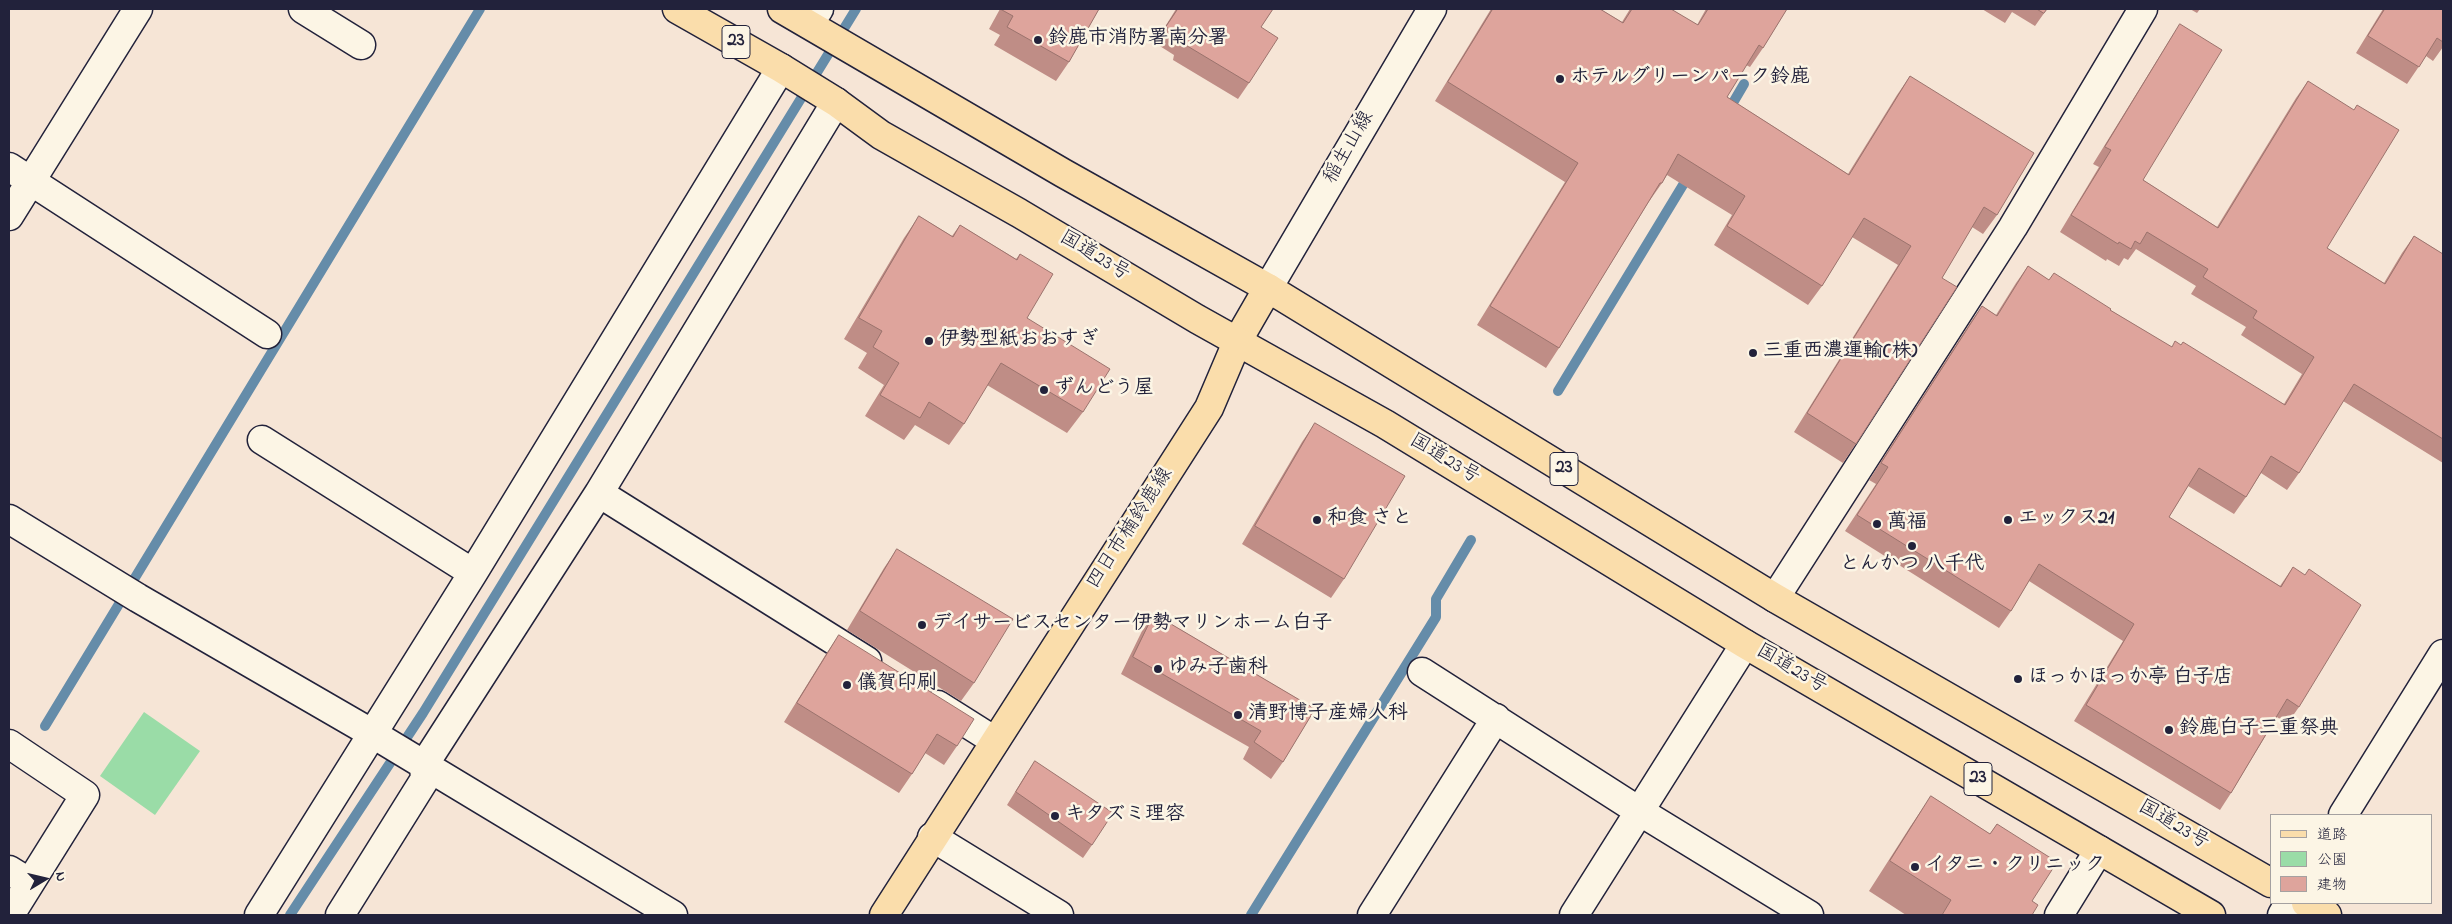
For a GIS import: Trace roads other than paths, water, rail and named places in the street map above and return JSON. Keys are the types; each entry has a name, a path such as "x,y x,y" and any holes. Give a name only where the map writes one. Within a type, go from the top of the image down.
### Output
{"main road":[{"name":"国道23号","path":"677,9 836,102 881,135 1019,213 1197,319 1238,340 1385,424 1745,644 2211,915"},
{"name":"国道23号","path":"782,9 816,21 858,53 1063,173 1268,288 1775,598 2270,882"},
{"name":"四日市楠鈴鹿線","path":"884,915 932,837 1209,408 1238,340 1268,288"},
{"path":"2308,904 2327,915"}],"street":[{"path":"9,216 20,174 138,9"},
{"path":"303,9 362,45"},
{"name":"稲生山線","path":"1268,288 1432,9"},
{"path":"1775,598 2013,227 2142,9"},
{"path":"259,915 788,73"},
{"path":"340,915 425,779 424,765 600,493 836,102"},
{"path":"20,174 267,334"},
{"path":"262,440 474,573"},
{"path":"600,493 886,672"},
{"path":"9,519 138,598 373,734 673,915"},
{"path":"1574,915 1745,644"},
{"path":"2344,814 2443,654"},
{"path":"1422,672 1795,912"},
{"path":"919,693 995,741"},
{"path":"1372,915 1496,718"},
{"path":"9,744 85,794 19,877 10,915"},
{"path":"932,837 1059,915"},
{"path":"2059,915 2100,850"},
{"path":"2282,915 2288,904"}],"waterway":[{"path":"45,726 480,9"},
{"path":"290,915 423,713 856,9"},
{"path":"1727,113 1744,84"},
{"path":"1558,391 1689,175"},
{"path":"1251,915 1436,617 1436,599 1471,540"}],"place":[{"name":"鈴鹿市消防署南分署","path":"1038,40"},
{"name":"ホテルグリーンパーク鈴鹿","path":"1560,79"},
{"name":"伊勢型紙おおすぎ","path":"929,341"},
{"name":"三重西濃運輸(株)","path":"1753,353"},
{"name":"ずんどう屋","path":"1044,390"},
{"name":"和食 さと","path":"1317,520"},
{"name":"エックス21","path":"2008,520"},
{"name":"萬福","path":"1877,524"},
{"name":"とんかつ 八千代","path":"1912,546"},
{"name":"デイサービスセンター伊勢マリンホーム白子","path":"922,625"},
{"name":"ゆみ子歯科","path":"1158,669"},
{"name":"ほっかほっか亭 白子店","path":"2018,679"},
{"name":"儀賀印刷","path":"847,685"},
{"name":"清野博子産婦人科","path":"1238,715"},
{"name":"鈴鹿白子三重祭典","path":"2169,730"},
{"name":"キタズミ理容","path":"1055,816"},
{"name":"イタニ・クリニック","path":"1915,867"}]}
